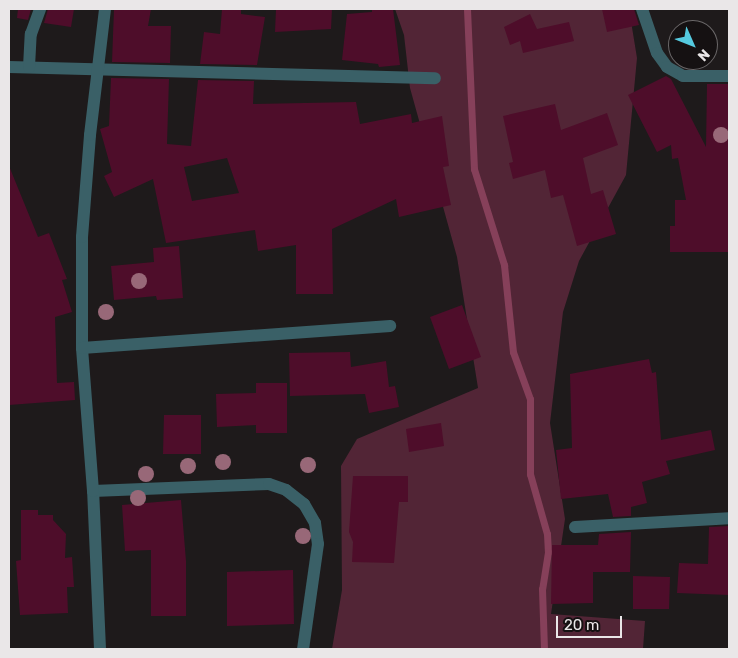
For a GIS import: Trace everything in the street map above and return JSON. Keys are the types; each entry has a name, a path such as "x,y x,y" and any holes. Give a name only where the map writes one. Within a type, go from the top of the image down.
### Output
{"street":[{"path":"29,67 31,34 40,9"},
{"path":"100,649 93,491 82,348 82,237 105,9"},
{"path":"642,9 657,53 667,67 684,76 729,76"},
{"path":"9,67 435,78"},
{"path":"82,348 390,326"},
{"path":"93,491 269,484 286,490 307,510 315,523 318,544 303,649"},
{"path":"575,527 729,518"}],"shaded area":[{"path":"395,9 629,9 637,58 626,175 579,261 563,312 550,423 565,519 551,614 645,621 643,649 332,649 342,590 341,466 357,439 478,388 457,257 410,88 404,35"}],"building":[{"path":"18,9 31,9 28,20 17,18"},
{"path":"48,9 74,9 71,27 44,23"},
{"path":"114,9 151,9 148,26 171,26 170,63 112,62"},
{"path":"222,9 241,9 241,14 265,17 257,65 200,64 204,32 220,34"},
{"path":"276,9 332,9 331,29 275,32"},
{"path":"372,9 393,9 400,65 379,67 378,64 342,60 347,14 372,12"},
{"path":"602,9 634,9 639,25 607,32"},
{"path":"530,14 537,29 569,22 574,41 523,53 520,41 510,45 504,27"},
{"path":"666,76 671,79 706,147 707,84 729,84 729,252 670,252 670,226 675,226 675,200 686,200 678,158 672,159 671,145 657,152 628,95"},
{"path":"111,78 169,79 167,144 191,146 198,80 254,81 253,104 356,102 360,124 411,114 412,123 442,116 449,166 443,167 451,205 399,217 396,199 332,229 333,294 296,294 296,245 258,251 255,230 166,243 153,179 114,197 104,176 112,172 100,129 109,126","holes":["227,158 239,193 192,201 184,167"]},
{"path":"555,104 561,130 607,113 618,145 583,158 591,194 603,190 616,234 577,246 563,195 551,198 545,170 513,179 509,163 513,162 503,116"},
{"path":"9,166 38,237 49,233 67,279 62,280 72,312 55,317 57,383 74,382 75,400 9,405"},
{"path":"179,246 183,298 157,300 156,296 114,300 111,266 154,262 153,248"},
{"path":"462,305 481,357 449,369 430,317"},
{"path":"350,352 351,367 386,361 389,387 395,386 399,407 369,413 365,394 290,396 289,353"},
{"path":"649,359 652,373 656,372 661,440 711,430 715,450 666,461 670,474 642,482 647,503 631,507 631,516 613,517 608,494 561,499 556,450 572,448 570,374"},
{"path":"256,383 287,383 287,433 256,433 256,425 217,427 216,394 256,393"},
{"path":"164,415 201,415 201,454 163,454"},
{"path":"441,423 444,446 409,452 406,429"},
{"path":"353,476 408,476 408,502 399,502 394,563 352,562 353,542 349,532"},
{"path":"181,500 186,561 186,616 151,616 151,550 125,551 122,505"},
{"path":"21,510 38,510 38,515 53,515 53,520 66,534 65,558 72,557 74,587 67,587 68,613 20,615 16,561 21,560"},
{"path":"729,526 729,595 677,593 679,563 708,564 709,527"},
{"path":"631,532 630,572 593,572 593,603 551,604 552,545 598,545 599,534"},
{"path":"293,570 294,624 227,626 227,572"},
{"path":"633,576 670,577 669,609 633,609"}],"waterway":[{"path":"467,9 474,169 504,265 513,352 530,399 530,474 547,534 548,552 542,589 544,649"}]}
